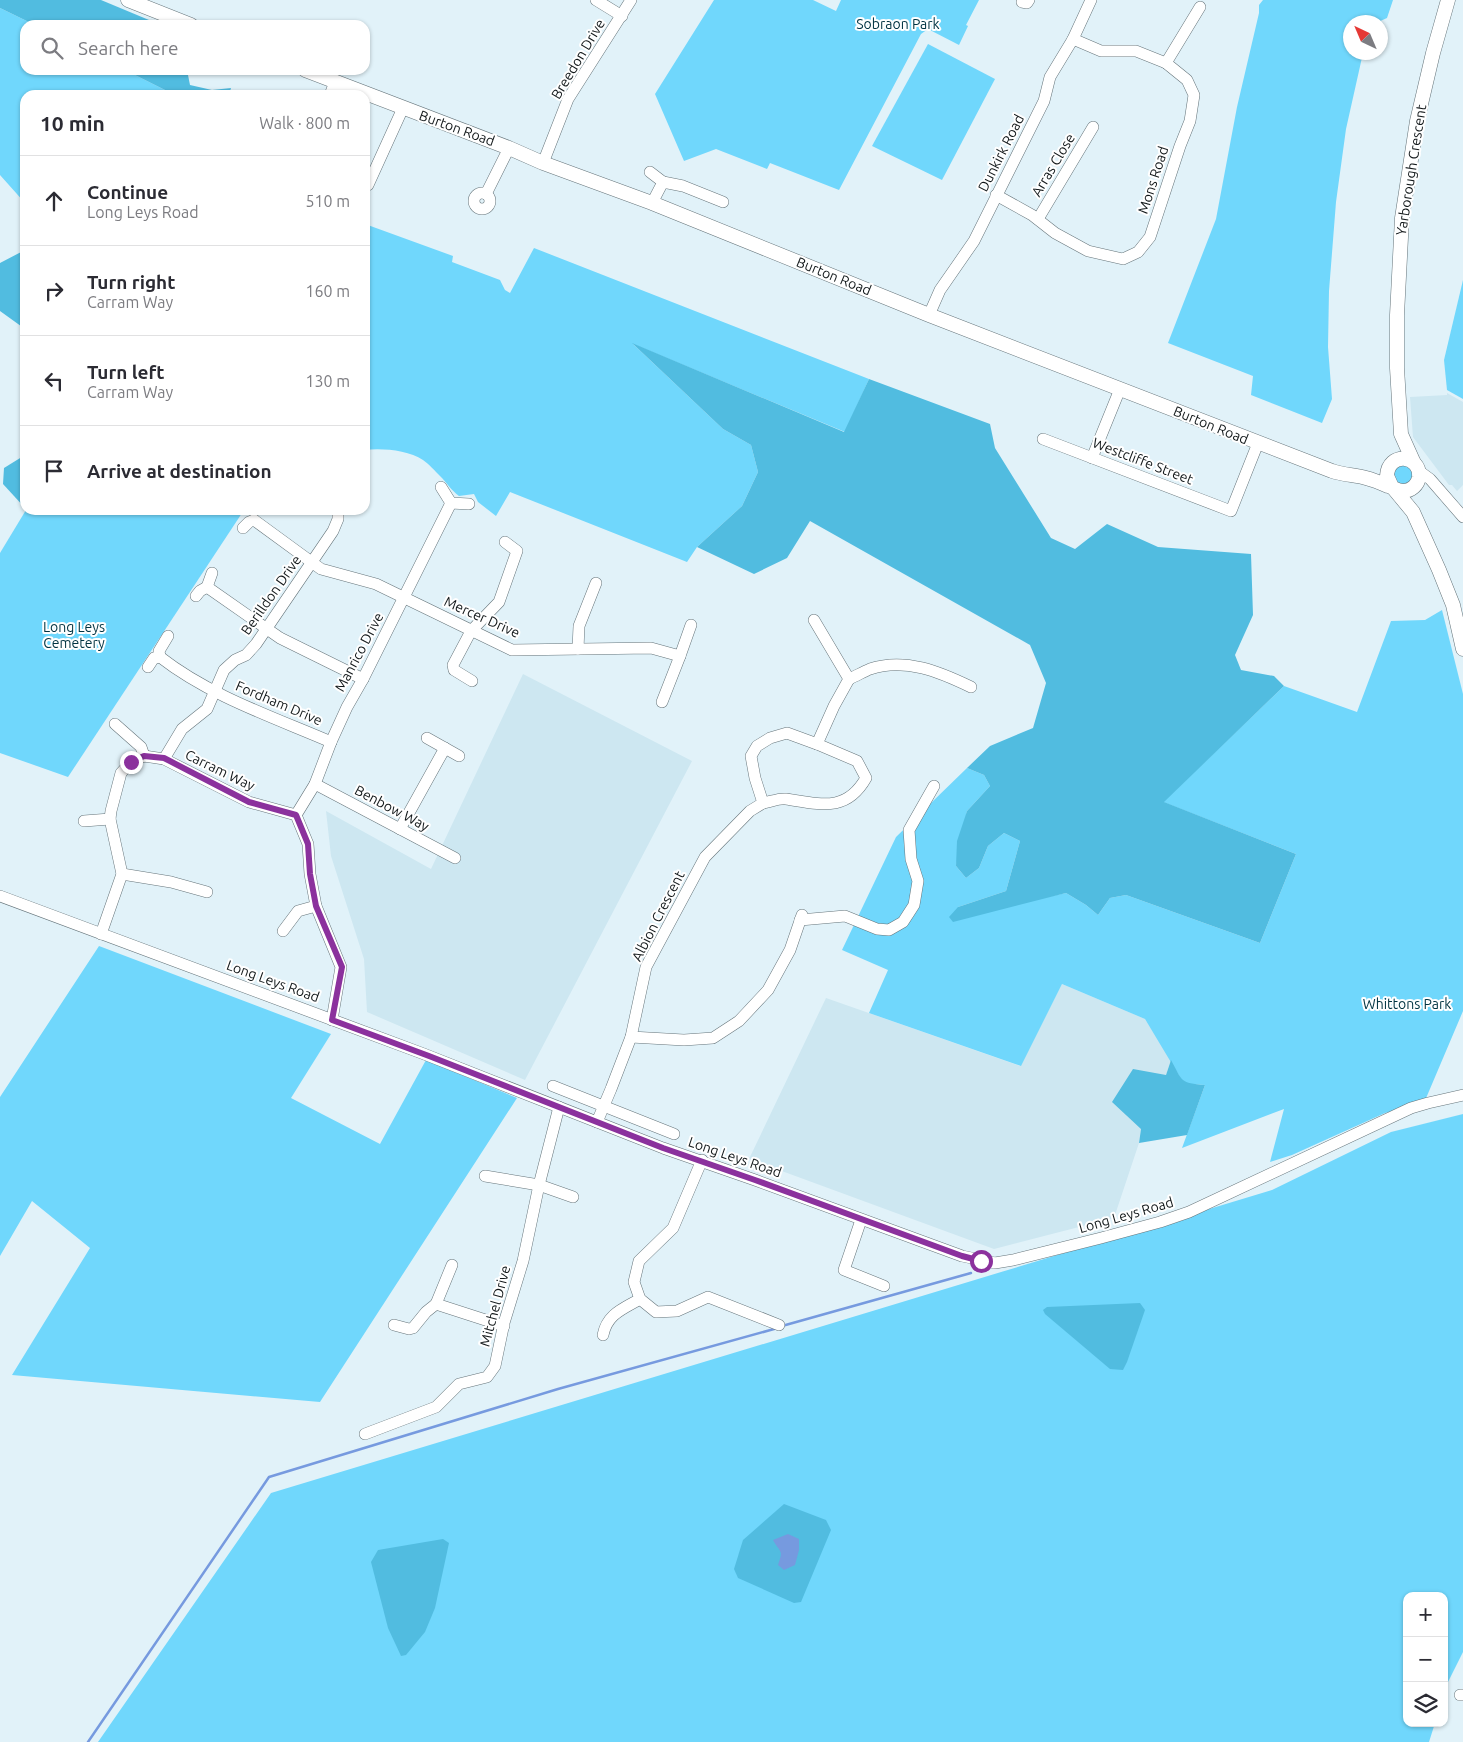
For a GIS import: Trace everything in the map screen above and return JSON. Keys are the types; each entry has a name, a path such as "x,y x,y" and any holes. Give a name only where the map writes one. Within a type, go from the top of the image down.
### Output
{"main road":[{"path":"128,0 178,20"},
{"name":"Yarborough Crescent","path":"1401,434 1397,368 1397,315 1402,218 1417,121 1432,53 1448,0"},
{"name":"Burton Road","path":"312,75 332,88"},
{"name":"Burton Road","path":"370,99 403,108 652,203 929,315 1258,443 1332,471 1348,476 1364,477 1393,488"},
{"path":"1401,434 1386,476 1393,488 1413,512 1453,605 1463,649"},
{"path":"1401,434 1416,476 1413,512"},
{"path":"1364,477 1379,472 1401,458 1410,460 1416,476"},
{"path":"1393,488 1402,491 1416,476"}],"street":[{"path":"596,0 622,16"},
{"name":"Breedon Drive","path":"543,163 568,98 631,0"},
{"path":"1023,0 1022,2 1028,3 1029,0"},
{"name":"Dunkirk Road","path":"929,315 940,290 974,241 1044,101 1050,76 1073,39 1091,0"},
{"path":"1166,63 1200,8"},
{"name":"Mons Road","path":"996,195 1038,219 1055,233 1088,251 1123,259 1138,252 1150,236 1190,121 1194,95 1187,80 1166,63 1136,51 1102,51 1073,39"},
{"path":"370,185 403,108"},
{"name":"Arras Close","path":"1038,219 1093,127"},
{"path":"486,194 510,148"},
{"path":"650,172 663,182 683,186 723,202"},
{"path":"652,203 663,182"},
{"path":"1092,458 1120,389"},
{"name":"Westcliffe Street","path":"1043,439 1231,511 1258,443"},
{"path":"1416,476 1430,479 1463,517"},
{"path":"441,487 451,503 469,504"},
{"name":"Manrico Drive","path":"296,815 315,784 347,707 363,679 451,503"},
{"path":"243,528 256,515"},
{"name":"Mercer Drive","path":"256,515 321,569 376,584 512,650 650,648 680,656"},
{"name":"Berilldon Drive","path":"164,758 182,729 206,709 224,670 235,660 246,655 256,644 336,525 337,515"},
{"path":"472,681 454,670 453,665 471,631 499,602 518,551 505,542"},
{"path":"196,596 207,587 212,573"},
{"path":"578,649 579,626 596,582"},
{"path":"207,587 295,646 363,679"},
{"path":"814,620 848,679"},
{"path":"662,702 691,625"},
{"path":"148,667 154,658 160,657 159,652 168,636"},
{"name":"Fordham Drive","path":"160,657 182,674 215,692 331,742"},
{"path":"817,744 848,679 870,669 902,665 920,667 941,672 971,687"},
{"path":"101,934 122,874 110,819 121,773 131,762 144,756 141,747 115,724"},
{"path":"787,733 817,744 857,761 866,778 859,790 838,804 814,804 784,799 763,803 755,778 751,756 757,746 770,738 787,733"},
{"path":"427,738 459,756"},
{"path":"400,829 445,748"},
{"name":"Carram Way","path":"144,756 164,758 249,802 296,815"},
{"name":"Benbow Way","path":"315,784 455,858"},
{"path":"631,1037 684,1040 713,1038 739,1021 768,990 790,950 801,917 845,916 877,930 889,930 903,922 914,905 918,881 911,859 910,830 934,786"},
{"name":"Albion Crescent","path":"597,1122 631,1037 646,967 705,857 750,812 763,803"},
{"path":"296,815 308,844 310,874 316,906 342,967 332,1020"},
{"path":"84,821 110,819"},
{"path":"122,874 171,882 207,892"},
{"name":"Long Leys Road","path":"0,896 424,1054 663,1148 702,1160 962,1256 995,1263 1126,1231 1189,1212 1411,1108 1463,1096"},
{"path":"283,931 298,911 316,906"},
{"path":"553,1086 674,1134"},
{"name":"Mitchel Drive","path":"365,1434 436,1407 460,1384 487,1377 495,1366 504,1326 523,1261 539,1185 559,1107"},
{"path":"702,1160 673,1228 639,1261 634,1282 640,1299 656,1312 677,1311 708,1297 779,1325"},
{"path":"485,1176 539,1185 573,1197"},
{"path":"861,1220 844,1270 884,1286"},
{"path":"394,1325 413,1328 417,1325 426,1312 436,1304 452,1265"},
{"path":"603,1335 605,1326 617,1311 640,1299"},
{"path":"436,1304 504,1326"}],"shaded area":[{"path":"0,0 101,0 149,20 25,20 0,8"},
{"path":"135,75 188,75 190,85 212,90 165,90"},
{"path":"231,88 230,90 212,90"},
{"path":"20,253 20,325 0,311 0,263"},
{"path":"632,343 844,432 869,379 990,424 995,448 1051,538 1075,549 1107,524 1158,547 1251,554 1253,615 1235,655 1241,670 1274,676 1284,686 1164,802 1296,854 1260,943 1126,895 1110,898 1098,915 1066,893 953,922 949,917 958,907 1006,891 1020,841 1004,833 988,846 979,868 966,878 956,866 957,841 967,811 990,786 984,775 967,768 990,746 1033,728 1046,683 1030,645 810,521 787,558 754,574 697,547 742,506 758,472 751,445 723,429"},
{"path":"1447,393 1463,402 1463,485 1457,491 1452,485 1449,485 1413,437 1410,397 1447,395"},
{"path":"20,458 20,503 3,484 4,468"},
{"path":"523,674 692,761 525,1080 367,1012 364,959 331,856 326,811 431,869"},
{"path":"1062,984 1145,1019 1171,1060 1141,1129 1139,1143 1114,1218 994,1249 749,1159 826,998 1020,1066"},
{"path":"1171,1060 1183,1080 1205,1085 1187,1135 1139,1143 1141,1129 1112,1102 1133,1069 1166,1075"},
{"path":"1140,1303 1145,1310 1123,1370 1110,1369 1045,1314 1043,1310 1047,1307"},
{"path":"784,1504 826,1520 831,1530 801,1602 794,1603 738,1578 734,1569 743,1540"},
{"path":"788,1534 799,1539 799,1550 795,1565 784,1570 778,1565 781,1553 773,1540"},
{"path":"443,1539 449,1543 435,1608 425,1632 406,1655 401,1656 388,1628 371,1562 378,1550"}],"green space":[{"name":"Sobraon Park","path":"714,0 813,0 836,11 841,0 979,0 966,25 968,26 959,45 928,29 921,34 839,190 770,163 767,169 716,149 684,161 655,94"},
{"path":"1263,0 1393,0 1388,15 1343,15 1343,60 1361,60 1346,129 1336,202 1329,291 1328,347 1332,399 1322,423 1251,395 1253,376 1168,343 1216,219 1237,107 1259,13 1259,5"},
{"path":"0,8 25,20 20,20 20,75 135,75 165,90 20,90 20,197 0,175"},
{"path":"928,44 995,79 942,180 872,146"},
{"path":"370,226 453,256 452,262 500,280 505,290 510,293 534,248 869,379 845,432 633,344 723,429 751,445 758,472 742,506 697,547 687,562 510,492 496,516 478,502 474,494 459,496 423,460 395,450 370,450"},
{"path":"1463,280 1463,399 1447,390 1444,360"},
{"path":"1409,464 1414,477 1405,486 1395,483 1392,472 1394,468"},
{"name":"Long Leys Cemetery","path":"23,515 241,515 68,777 0,753 0,553"},
{"name":"Whittons Park","path":"1442,610 1463,694 1463,1011 1424,1103 1385,1113 1292,1155 1270,1162 1284,1109 1182,1148 1205,1085 1187,1084 1181,1079 1145,1019 1062,984 1021,1066 869,1013 888,970 842,950 896,837 967,768 984,775 990,786 967,811 956,866 966,878 979,868 988,846 1004,833 1020,841 1006,891 958,907 1028,901 1066,893 1098,915 1110,898 1126,895 1260,943 1296,854 1163,802 1284,686 1357,712 1391,621 1425,620"},
{"path":"99,946 331,1034 291,1098 380,1144 426,1060 517,1098 320,1402 12,1375 90,1248 32,1201 0,1256 0,1097"},
{"path":"1463,1114 1463,1652 1448,1682 1448,1592 1403,1592 1403,1727 1434,1727 1429,1742 98,1742 271,1493 1272,1190 1391,1132"}],"waterway":[{"path":"782,1326 971,1273"},
{"path":"88,1742 269,1477 558,1389 774,1329"}],"route":[{"path":"131,762 144,756 164,758 207,782 249,802 296,815 308,844 310,874 316,906 342,967 332,1020 663,1148 702,1160 861,1220 981,1261"}]}
